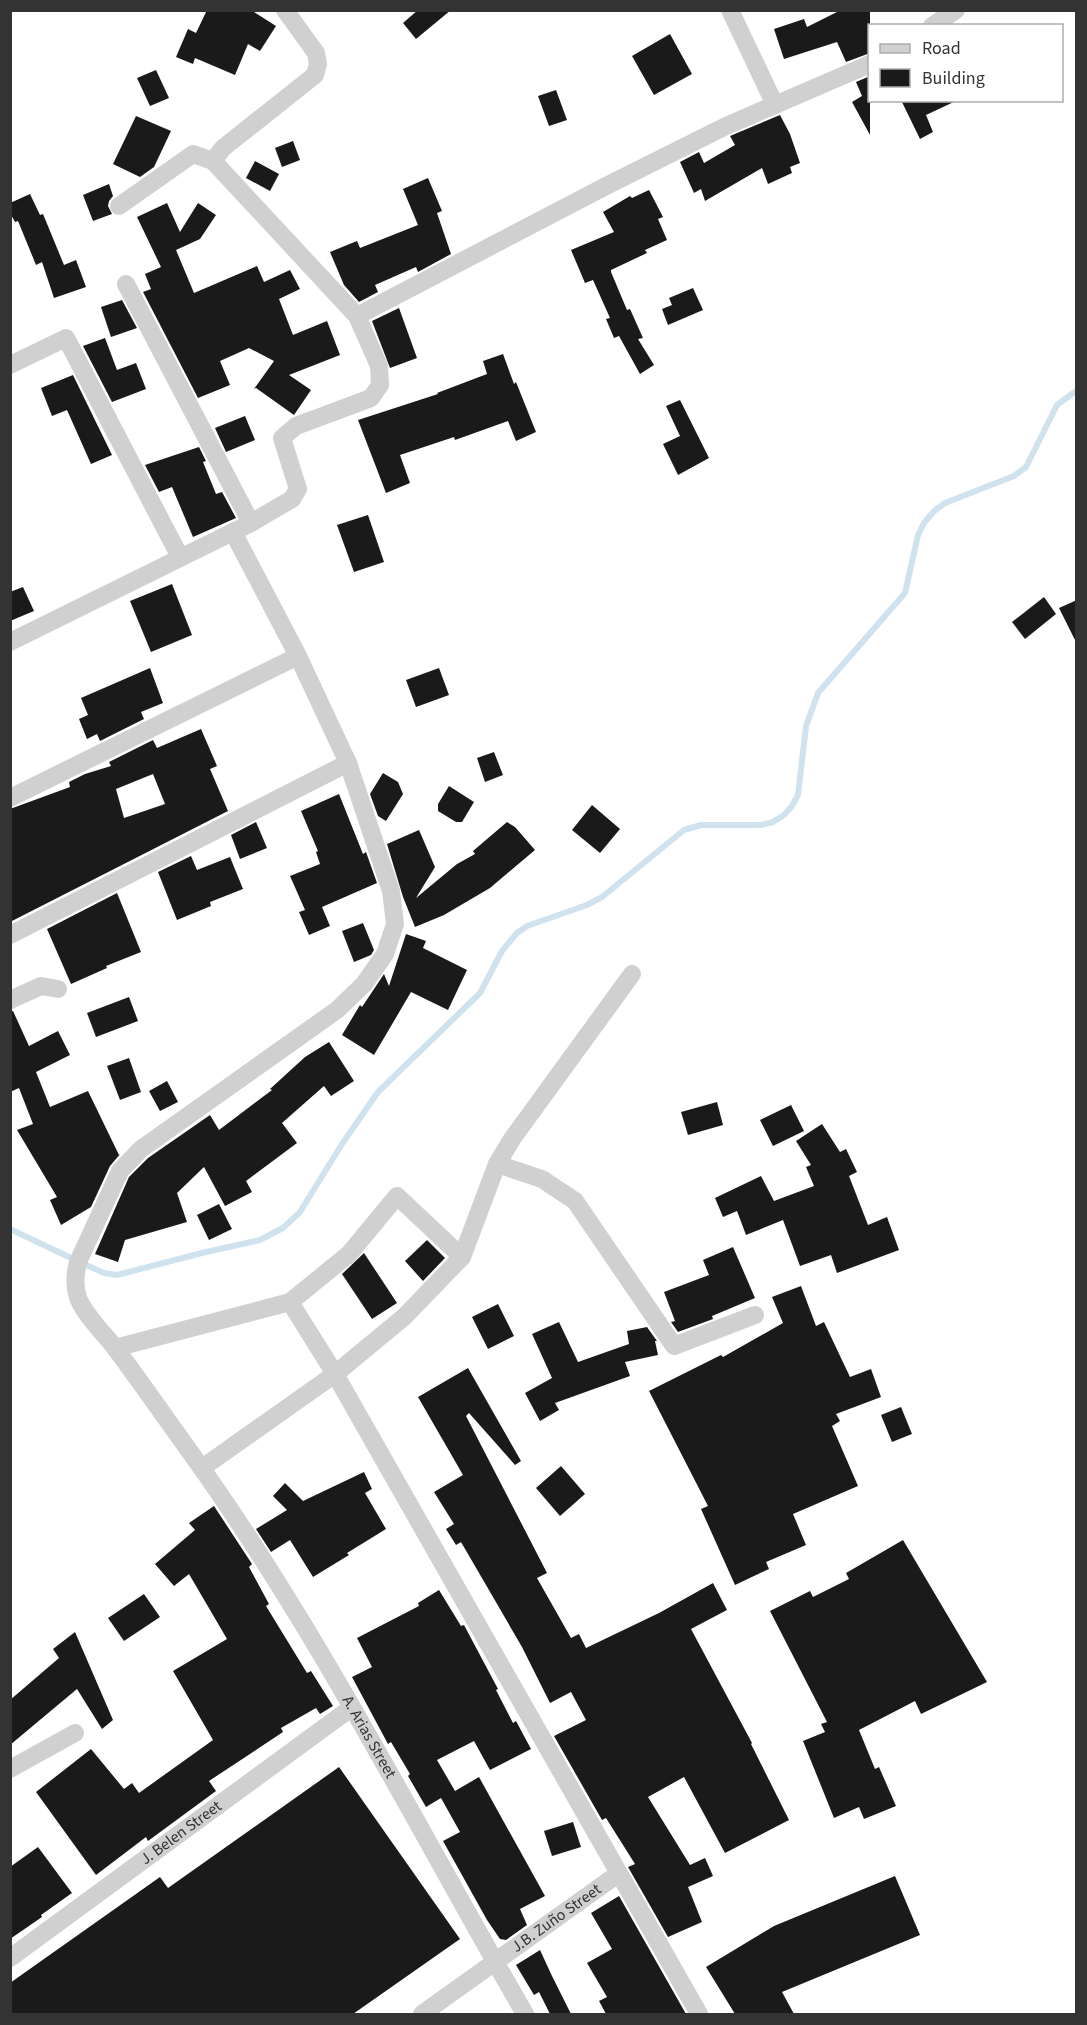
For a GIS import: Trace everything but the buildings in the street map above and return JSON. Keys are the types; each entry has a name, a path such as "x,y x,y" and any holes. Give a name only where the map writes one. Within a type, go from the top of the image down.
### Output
{"street":[{"path":"213,161 224,148 315,75 318,64 316,53 285,10"},
{"path":"730,10 776,105"},
{"path":"935,24 956,10"},
{"path":"357,316 608,184 726,126 868,65"},
{"path":"10,642 251,523 292,499 298,489 282,438 296,426 371,398 380,385 379,366 357,316 213,161 193,154 120,206"},
{"path":"126,284 251,523"},
{"path":"10,365 66,338 180,557"},
{"name":"A. Arias Street","path":"233,532 298,656 348,763 391,891 395,924 386,954 364,984 337,1010 141,1149 120,1171 82,1252 75,1274 78,1296 84,1308 202,1468 278,1583 525,2014"},
{"path":"10,798 298,656"},
{"path":"10,935 348,763"},
{"path":"202,1468 335,1374 404,1317 462,1257 497,1164 522,1123 632,974"},
{"path":"10,1000 41,986 58,989"},
{"path":"497,1164 542,1179 575,1201 674,1346 755,1315"},
{"path":"115,1348 290,1302 349,1254 397,1196 462,1257"},
{"path":"290,1302 335,1374 699,2014"},
{"name":"J. Belen Street","path":"10,1958 351,1708"},
{"path":"10,1770 75,1733"},
{"name":"J.B. Zuño Street","path":"422,2014 618,1874"}],"waterway":[{"path":"86,1265 104,1273 117,1275 260,1240 283,1228 300,1212 342,1144 378,1092 480,993 502,951 517,933 527,926 587,905 602,897 684,830 701,825 761,825 773,822 784,815 798,795 806,726 818,693 905,593 918,535 924,523 945,503 1014,476 1026,467 1057,405 1076,391"},
{"path":"10,1229 69,1257"}]}
